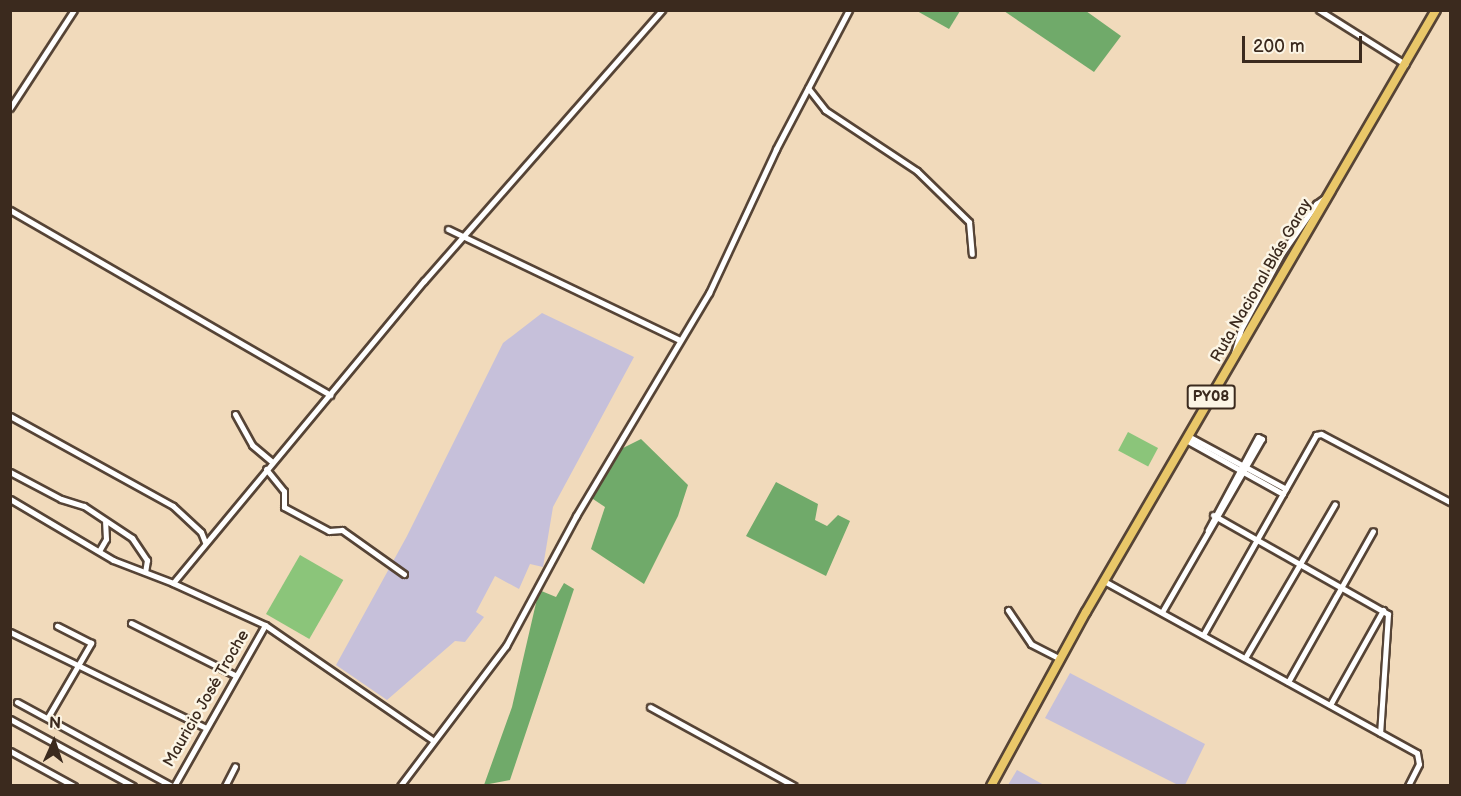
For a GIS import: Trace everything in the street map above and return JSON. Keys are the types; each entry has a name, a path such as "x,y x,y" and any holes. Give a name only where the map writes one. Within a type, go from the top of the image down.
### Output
{"highway":[{"name":"Ruta Nacional Blás Garay","path":"991,786 1104,581 1436,10"}],"street":[{"path":"10,108 74,10"},
{"path":"173,583 330,394 662,10"},
{"path":"400,786 431,739 506,646 576,516 709,293 808,88 849,10"},
{"path":"1319,10 1405,64"},
{"path":"808,88 825,110 917,171 969,222 972,254"},
{"path":"10,210 330,394"},
{"path":"448,229 680,340"},
{"path":"235,414 252,445 272,462"},
{"path":"10,416 173,506 205,536 205,542"},
{"path":"1203,635 1316,435 1320,434 1450,502"},
{"path":"1162,612 1262,439 1258,437 1243,469"},
{"path":"1187,438 1285,492"},
{"path":"266,469 284,491 285,507 320,527 342,530 404,574"},
{"path":"10,481 12,473 61,499 84,506 132,538 147,560 145,573"},
{"path":"10,499 99,551 265,625 431,739"},
{"path":"1245,658 1335,504"},
{"path":"1215,517 1383,610 1390,618 1380,733"},
{"path":"99,551 106,539 105,521"},
{"path":"1288,682 1373,531"},
{"path":"1104,581 1380,733 1420,758 1408,786"},
{"path":"1008,610 1031,644 1060,659"},
{"path":"1330,705 1383,610"},
{"path":"131,623 235,675"},
{"name":"Mauricio José Troche","path":"173,786 204,728 265,625"},
{"path":"48,717 91,643 57,626"},
{"path":"10,632 204,728"},
{"path":"17,702 173,786"},
{"path":"651,707 794,786"},
{"path":"10,719 133,786"},
{"path":"10,751 74,786"},
{"path":"225,786 235,766"}],"shaded area":[{"path":"542,313 634,357 553,507 543,567 530,564 519,589 495,576 476,612 484,617 465,642 455,641 387,700 336,665 407,536 503,343"},
{"path":"1070,673 1205,744 1185,785 1178,785 1045,718"},
{"path":"1017,770 1044,785 1008,785"}],"green space":[{"path":"917,11 960,11 949,29"},
{"path":"1004,11 1086,11 1121,36 1094,72"},
{"path":"1128,432 1158,448 1148,467 1118,451"},
{"path":"641,439 688,485 678,516 644,584 591,549 605,507 590,497 617,451"},
{"path":"776,482 818,504 815,520 827,526 838,515 850,521 826,576 746,536"},
{"path":"300,555 343,580 309,639 266,614"},
{"path":"564,583 574,589 510,780 484,785 512,707 539,590 556,597"}]}
